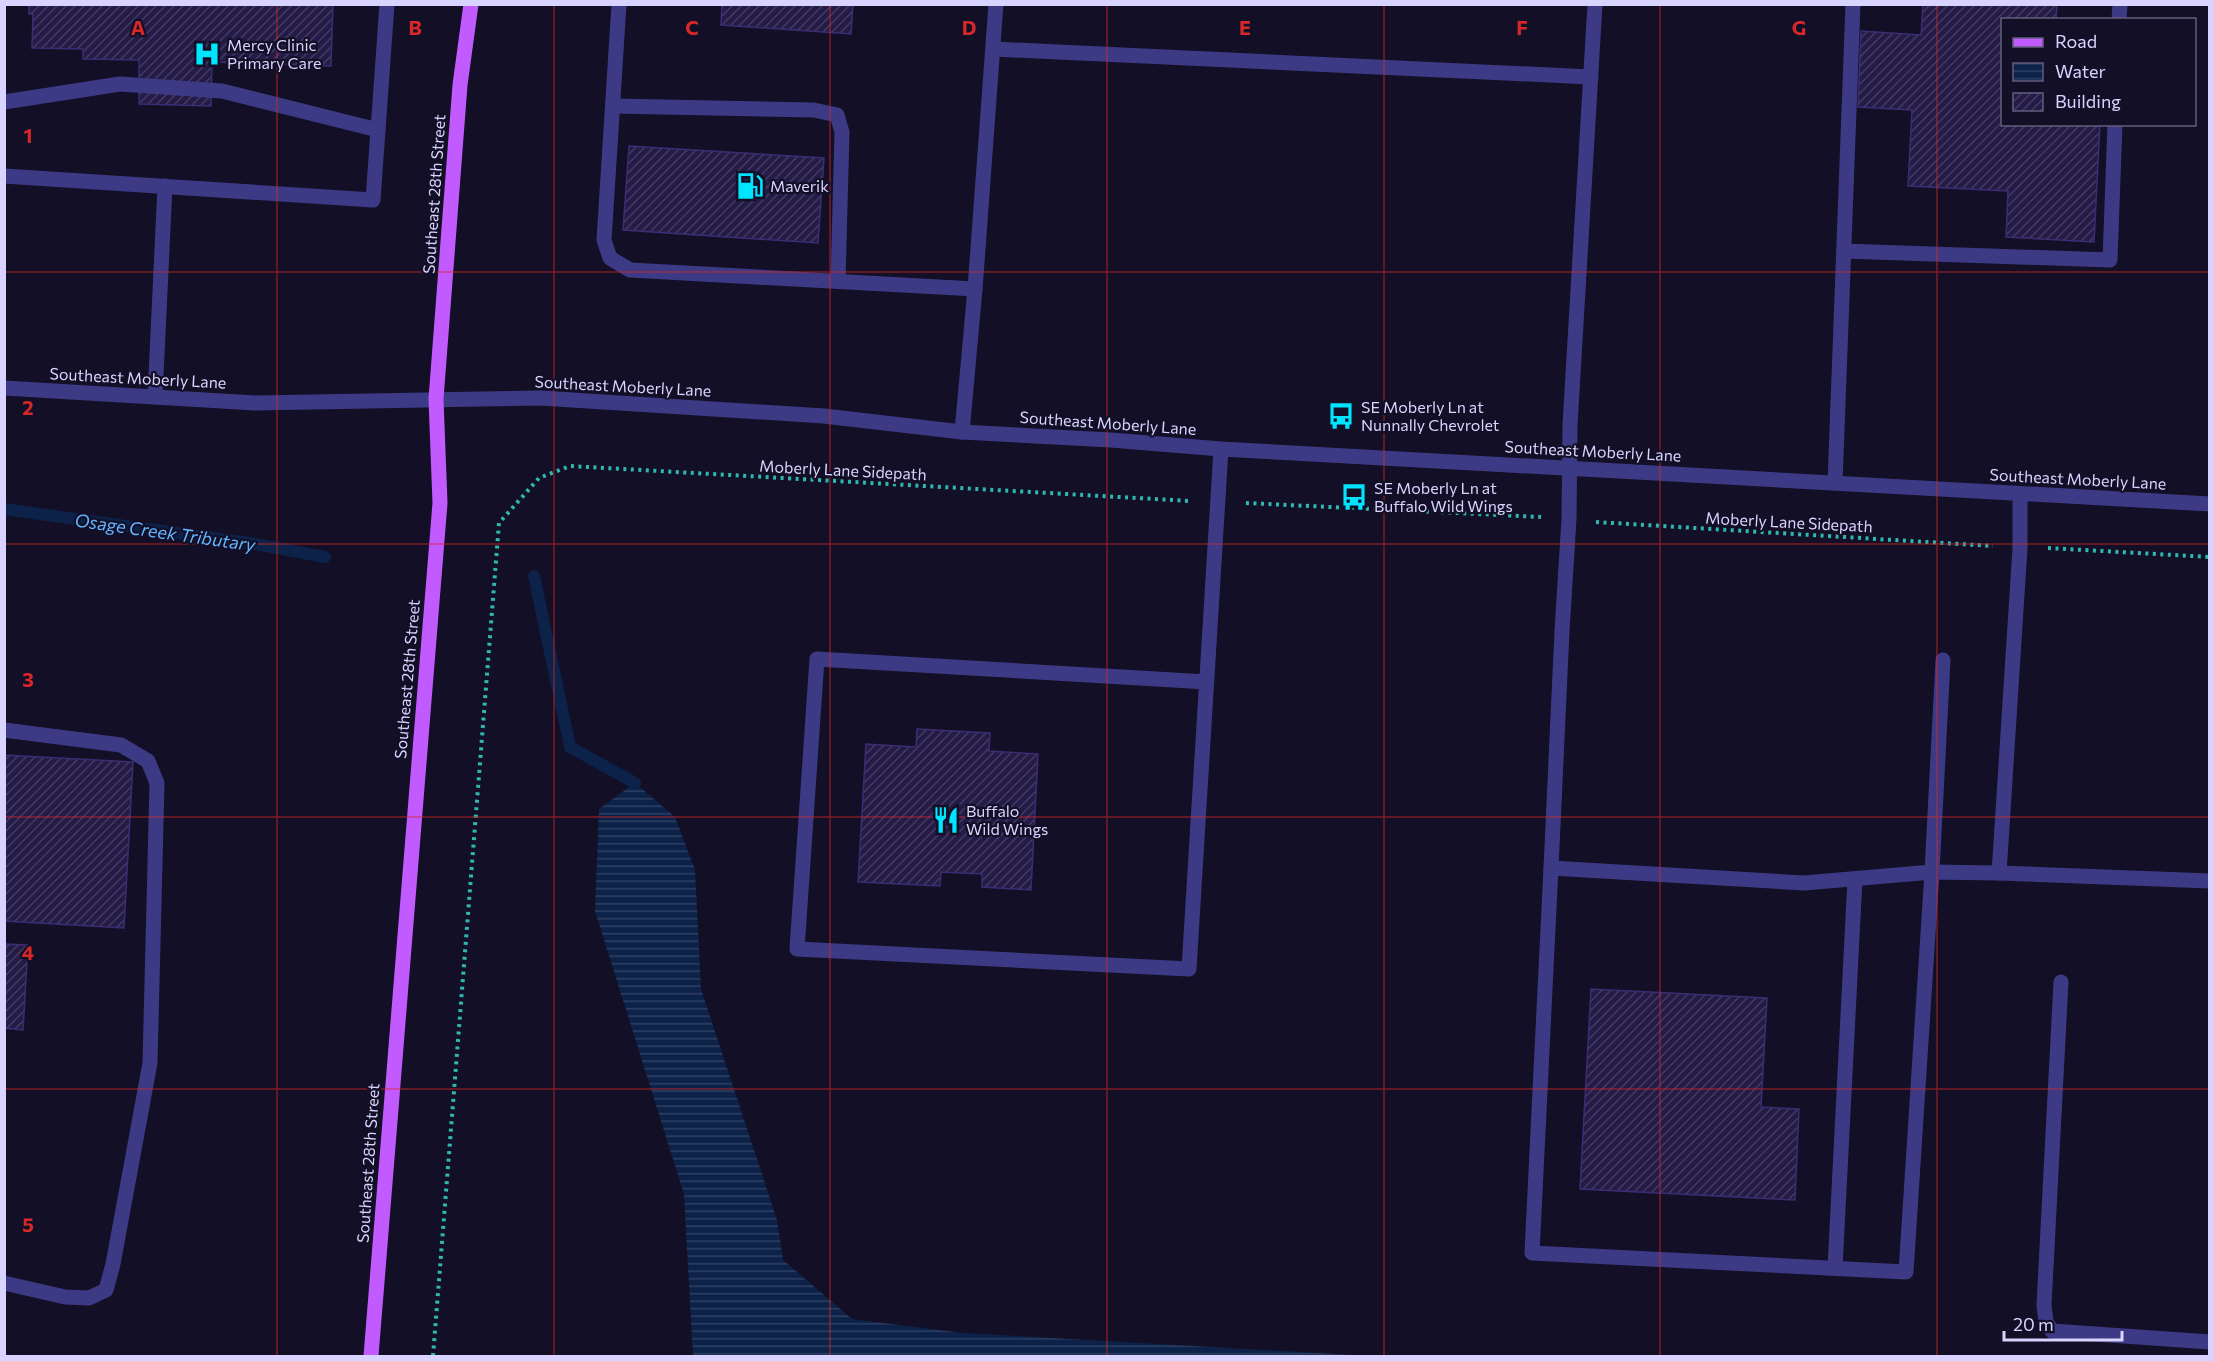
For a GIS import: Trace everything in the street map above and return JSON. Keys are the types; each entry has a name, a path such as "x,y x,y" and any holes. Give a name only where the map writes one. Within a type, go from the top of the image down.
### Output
{"main road":[{"name":"Southeast 28th Street","path":"371,1356 440,503 436,399 460,86 471,4"}],"street":[{"path":"4,176 374,200 387,4"},
{"path":"619,4 604,240 610,258 630,270 975,289"},
{"path":"962,432 996,4"},
{"path":"1595,4 1569,468 1569,519 1532,1253 1906,1272 1932,872 1943,660"},
{"path":"1835,483 1853,4"},
{"path":"993,49 1591,77"},
{"path":"4,102 120,84 210,90 378,130"},
{"path":"613,106 814,110 837,115 843,132 838,281"},
{"path":"1844,251 2110,260 2115,126"},
{"path":"154,397 165,186"},
{"name":"Southeast Moberly Lane","path":"4,388 255,403 541,398 824,416 962,432 1221,449 2210,504"},
{"path":"1207,682 817,659 797,949 1189,969 1207,682 1221,449"},
{"path":"1999,873 2020,548 2020,494"},
{"path":"4,730 121,745 148,761 157,783 150,1063 113,1264 106,1290 89,1298 65,1297 4,1283"},
{"path":"1551,868 1804,883 1932,872 2210,881"},
{"path":"1835,1268 1855,879"},
{"path":"2061,982 2044,1305 2046,1322 2052,1331 2210,1342"}],"path":[{"name":"Moberly Lane Sidepath","path":"433,1356 499,523 539,478 570,466 1147,499"},
{"path":"1254,503 1522,517"},
{"name":"Moberly Lane Sidepath","path":"1614,524 1962,543"},
{"path":"2070,548 2210,557"}],"water":[{"path":"635,783 675,817 695,870 701,989 777,1220 783,1260 852,1319 963,1333 1371,1356 693,1356 684,1194 595,911 599,809"}],"building":[{"name":"Mercy Clinic Primary Care","path":"29,4 333,4 331,66 212,62 211,106 139,104 139,60 83,59 83,49 32,48 33,14 29,14"},
{"path":"722,4 853,4 851,34 721,25"},
{"path":"1923,4 2057,4 2056,18 2001,18 2001,126 2100,126 2094,242 2006,237 2008,191 1908,186 1912,110 1858,107 1861,31 1921,35"},
{"path":"629,146 824,158 818,243 623,230"},
{"path":"917,729 990,733 989,751 1038,754 1031,890 982,887 982,874 941,872 940,886 858,882 866,744 916,747"},
{"path":"4,755 133,762 124,928 4,921"},
{"path":"4,944 28,945 23,1030 4,1028"},
{"path":"1591,989 1767,998 1761,1107 1799,1109 1795,1200 1580,1189"}],"waterway":[{"name":"Osage Creek Tributary","path":"4,509 249,543 325,557"},
{"name":"Osage Creek Tributary","path":"534,576 570,747 635,783"}],"place":[{"name":"Mercy Clinic Primary Care","path":"207,54"},
{"name":"Maverik","path":"750,186"},
{"name":"SE Moberly Ln at Nunnally Chevrolet","path":"1341,416"},
{"name":"SE Moberly Ln at Buffalo Wild Wings","path":"1354,497"},
{"name":"Buffalo Wild Wings","path":"946,820"}]}
